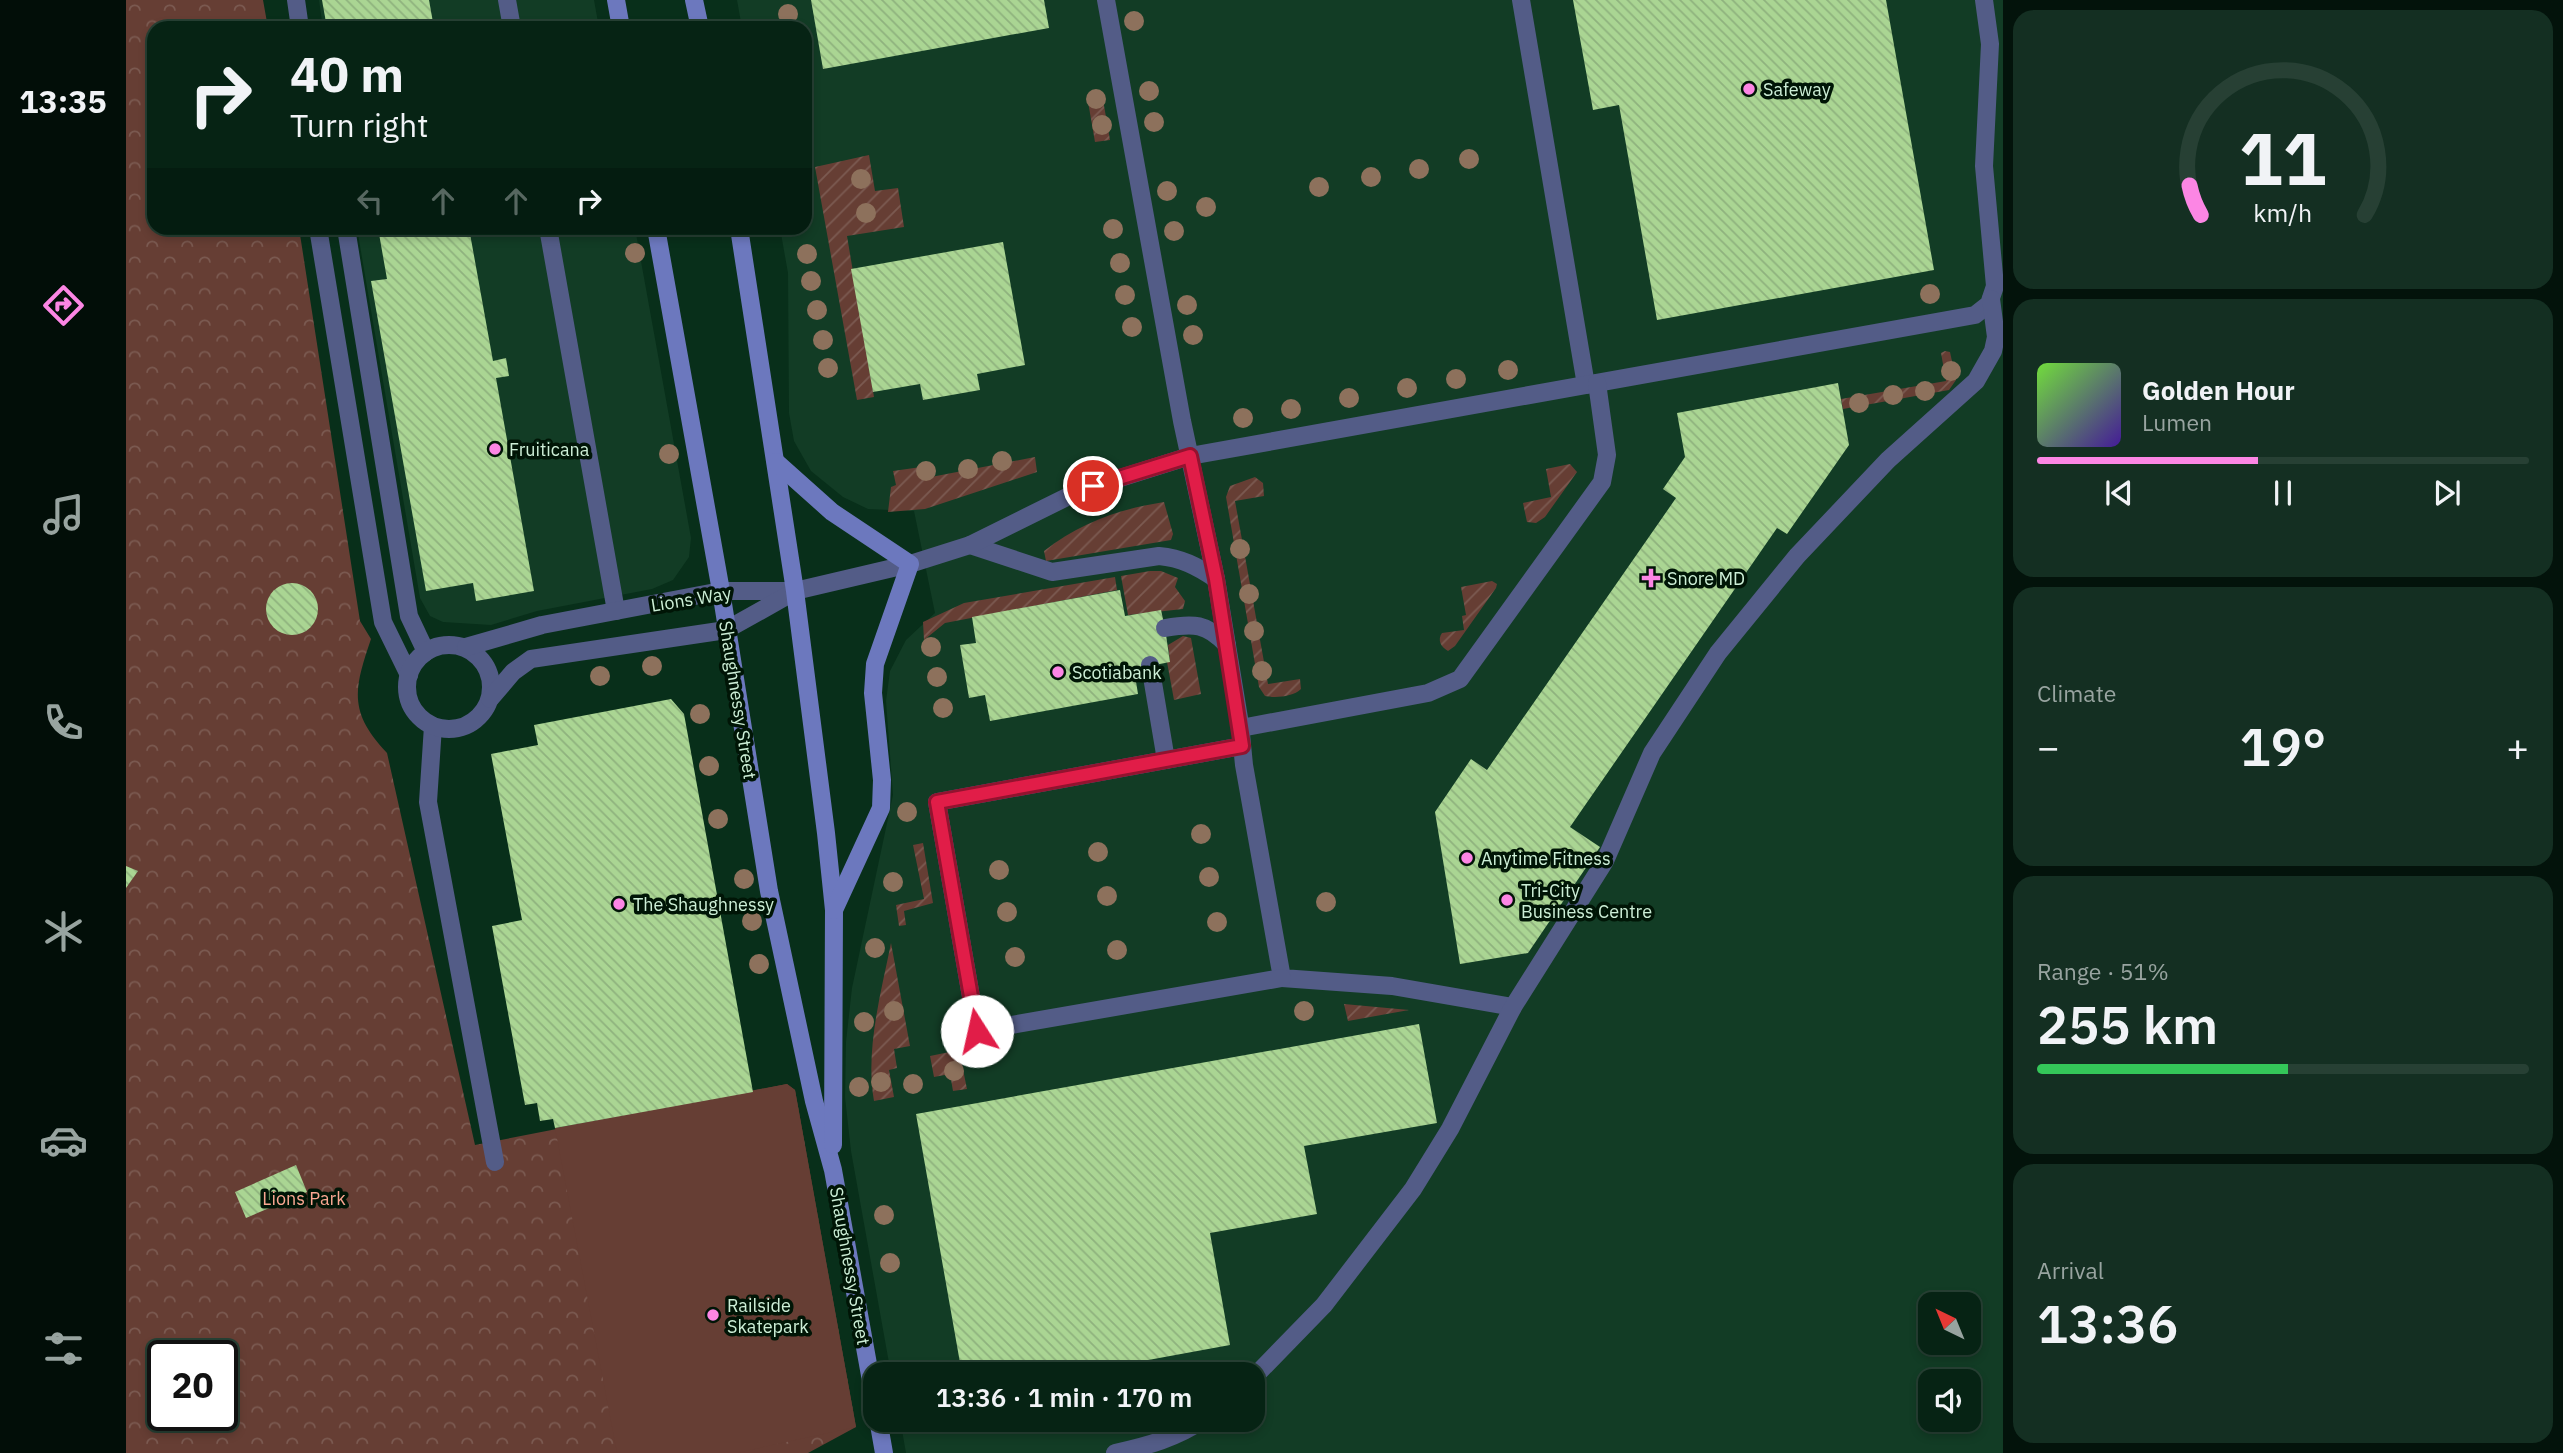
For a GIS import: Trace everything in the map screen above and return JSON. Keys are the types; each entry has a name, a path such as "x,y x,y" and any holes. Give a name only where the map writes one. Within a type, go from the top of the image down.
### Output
{"main road":[{"path":"615,0 620,21"},
{"path":"694,0 698,21"},
{"name":"Shaughnessy Street","path":"657,235 721,591 771,905 814,1101 833,1170 868,1362"},
{"name":"Shaughnessy Street","path":"740,235 795,591 834,910 833,1170"},
{"path":"776,462 832,512 911,564 875,664 873,693 882,780 881,808 834,910"},
{"path":"880,1432 884,1453"}],"street":[{"path":"296,0 299,21"},
{"path":"507,0 511,21"},
{"path":"1106,0 1190,456 1216,579 1282,978"},
{"path":"1513,1007 1392,986 1282,978 977,1031 937,802 1166,760 1241,737 1428,693 1460,679 1602,482 1607,455 1591,384 1521,0"},
{"path":"1265,1366 1324,1305 1413,1189 1450,1129 1513,1007 1605,861 1652,754 1718,653 1797,556 1888,460 1964,394 1987,365 1996,337 1991,299 1995,282 1984,166 1990,44 1984,0"},
{"path":"319,235 383,622 409,675"},
{"path":"347,235 409,616 426,652"},
{"path":"549,235 616,611"},
{"path":"795,591 911,564 970,545 1079,491 1190,456 1968,316 1982,311 1991,299"},
{"path":"970,545 1052,572 1159,556 1173,557 1188,562 1216,579"},
{"name":"Lions Way","path":"466,648 519,630 721,591 795,591"},
{"name":"Lions Way","path":"490,699 513,672 540,656 582,653 726,630 795,591"},
{"path":"1165,628 1202,625 1215,632 1227,645"},
{"path":"445,645 466,648 482,660 489,672 490,699 474,722 461,728 433,726 421,719 412,708 407,694 411,667 426,652 445,645"},
{"path":"1150,665 1166,760"},
{"path":"433,726 428,802 495,1162"},
{"path":"1115,1453 1148,1446 1183,1432"}],"shaded area":[{"path":"319,0 594,0 598,21 322,21"},
{"path":"737,0 2003,0 2003,1453 906,1453 902,1432 1265,1432 1265,1362 889,1362 851,1151 845,1097 846,1042 852,988 893,795 886,701 890,671 906,640 935,613 914,511 868,509 843,497 811,471 794,441 789,413 788,273 781,235 812,235 812,21 741,21"},
{"path":"358,235 636,235 691,538 689,557 673,580 652,589 537,611 491,625 443,622 430,616 420,598"}],"green space":[{"name":"Lions Park","path":"126,0 263,0 267,21 147,21 147,235 300,235 360,621 371,639 358,686 360,712 374,738 387,753 475,1145 787,1084 795,1090 856,1427 808,1453 126,1453"},
{"path":"1102,94 1110,140 1095,142 1087,96"},
{"path":"869,155 875,191 898,188 904,227 847,236 874,397 857,400 815,167"},
{"path":"1950,352 1956,380 1949,390 1843,409 1841,399 1946,381 1941,353"},
{"path":"1035,457 1037,472 925,509 888,512 891,487 896,485 893,471 928,466 931,477"},
{"path":"1570,464 1577,472 1545,517 1536,523 1527,522 1523,503 1551,497 1546,469"},
{"path":"1255,477 1263,483 1264,496 1235,501 1268,684 1300,679 1301,689 1284,696 1265,696 1259,687 1226,497 1230,486"},
{"path":"1164,502 1173,534 1171,540 1046,561 1044,551 1086,525 1116,513"},
{"path":"1161,571 1178,578 1175,587 1185,601 1183,609 1128,615 1121,576"},
{"path":"1115,577 1117,590 945,623 924,640 923,622 964,603"},
{"path":"1492,581 1497,584 1496,588 1455,646 1448,651 1440,643 1442,633 1464,630 1462,616 1466,615 1461,587"},
{"path":"1183,636 1191,638 1201,694 1174,700 1167,662 1170,661 1168,645"},
{"path":"923,843 933,903 904,911 906,925 899,926 896,905 924,899 913,845"},
{"path":"891,943 910,1046 894,1049 897,1068 889,1070 894,1097 874,1101 871,1062 873,1042"},
{"path":"1344,1004 1409,1010 1348,1021"},
{"path":"959,1050 967,1089 953,1091 950,1074 934,1077 930,1056"},
{"name":"Railside Skatepark","path":"787,1084 795,1090 856,1427 736,1453 617,1453 555,1128"}],"building":[{"path":"322,0 429,0 433,21 326,21"},
{"path":"811,0 1044,0 1049,28 823,69"},
{"path":"1573,0 1886,0 1934,270 1657,320 1619,105 1593,110"},
{"path":"379,235 470,235 493,361 506,358 509,376 496,378 534,591 476,601 473,583 426,591 371,281 387,279"},
{"path":"1003,242 1025,365 977,374 980,390 923,400 920,384 873,392 851,269"},
{"path":"1838,383 1849,445 1787,534 1777,528 1570,827 1600,847 1528,953 1460,964 1435,812 1471,759 1487,770 1676,498 1663,489 1685,457 1677,413"},
{"path":"292,583 302,585 310,591 316,599 316,619 310,627 302,633 292,635 282,633 274,627 268,619 266,609 268,599 274,591 282,585"},
{"path":"1120,590 1125,616 1161,610 1165,628 1170,662 1134,669 1138,694 990,721 985,695 969,698 960,645 976,643 972,617"},
{"name":"The Shaughnessy","path":"671,699 684,714 753,1092 555,1128 553,1119 540,1121 537,1103 525,1105 492,926 522,920 491,754 538,745 534,725"},
{"path":"126,866 138,871 126,888"},
{"path":"1419,1024 1437,1123 1304,1146 1317,1214 1210,1233 1230,1345 1137,1362 960,1362 916,1114"},
{"path":"296,1165 307,1192 246,1218 235,1192"}],"place":[{"name":"Safeway","path":"1749,89"},
{"name":"Fruiticana","path":"495,449"},
{"name":"Snore MD","path":"1651,578"},
{"name":"Scotiabank","path":"1058,672"},
{"name":"Anytime Fitness","path":"1467,858"},
{"name":"Tri-City Business Centre","path":"1507,900"},
{"name":"The Shaughnessy","path":"619,904"},
{"name":"Railside Skatepark","path":"713,1315"}],"route":[{"path":"977,1031 937,802 1242,746 1216,579 1190,456 1093,486"}]}
